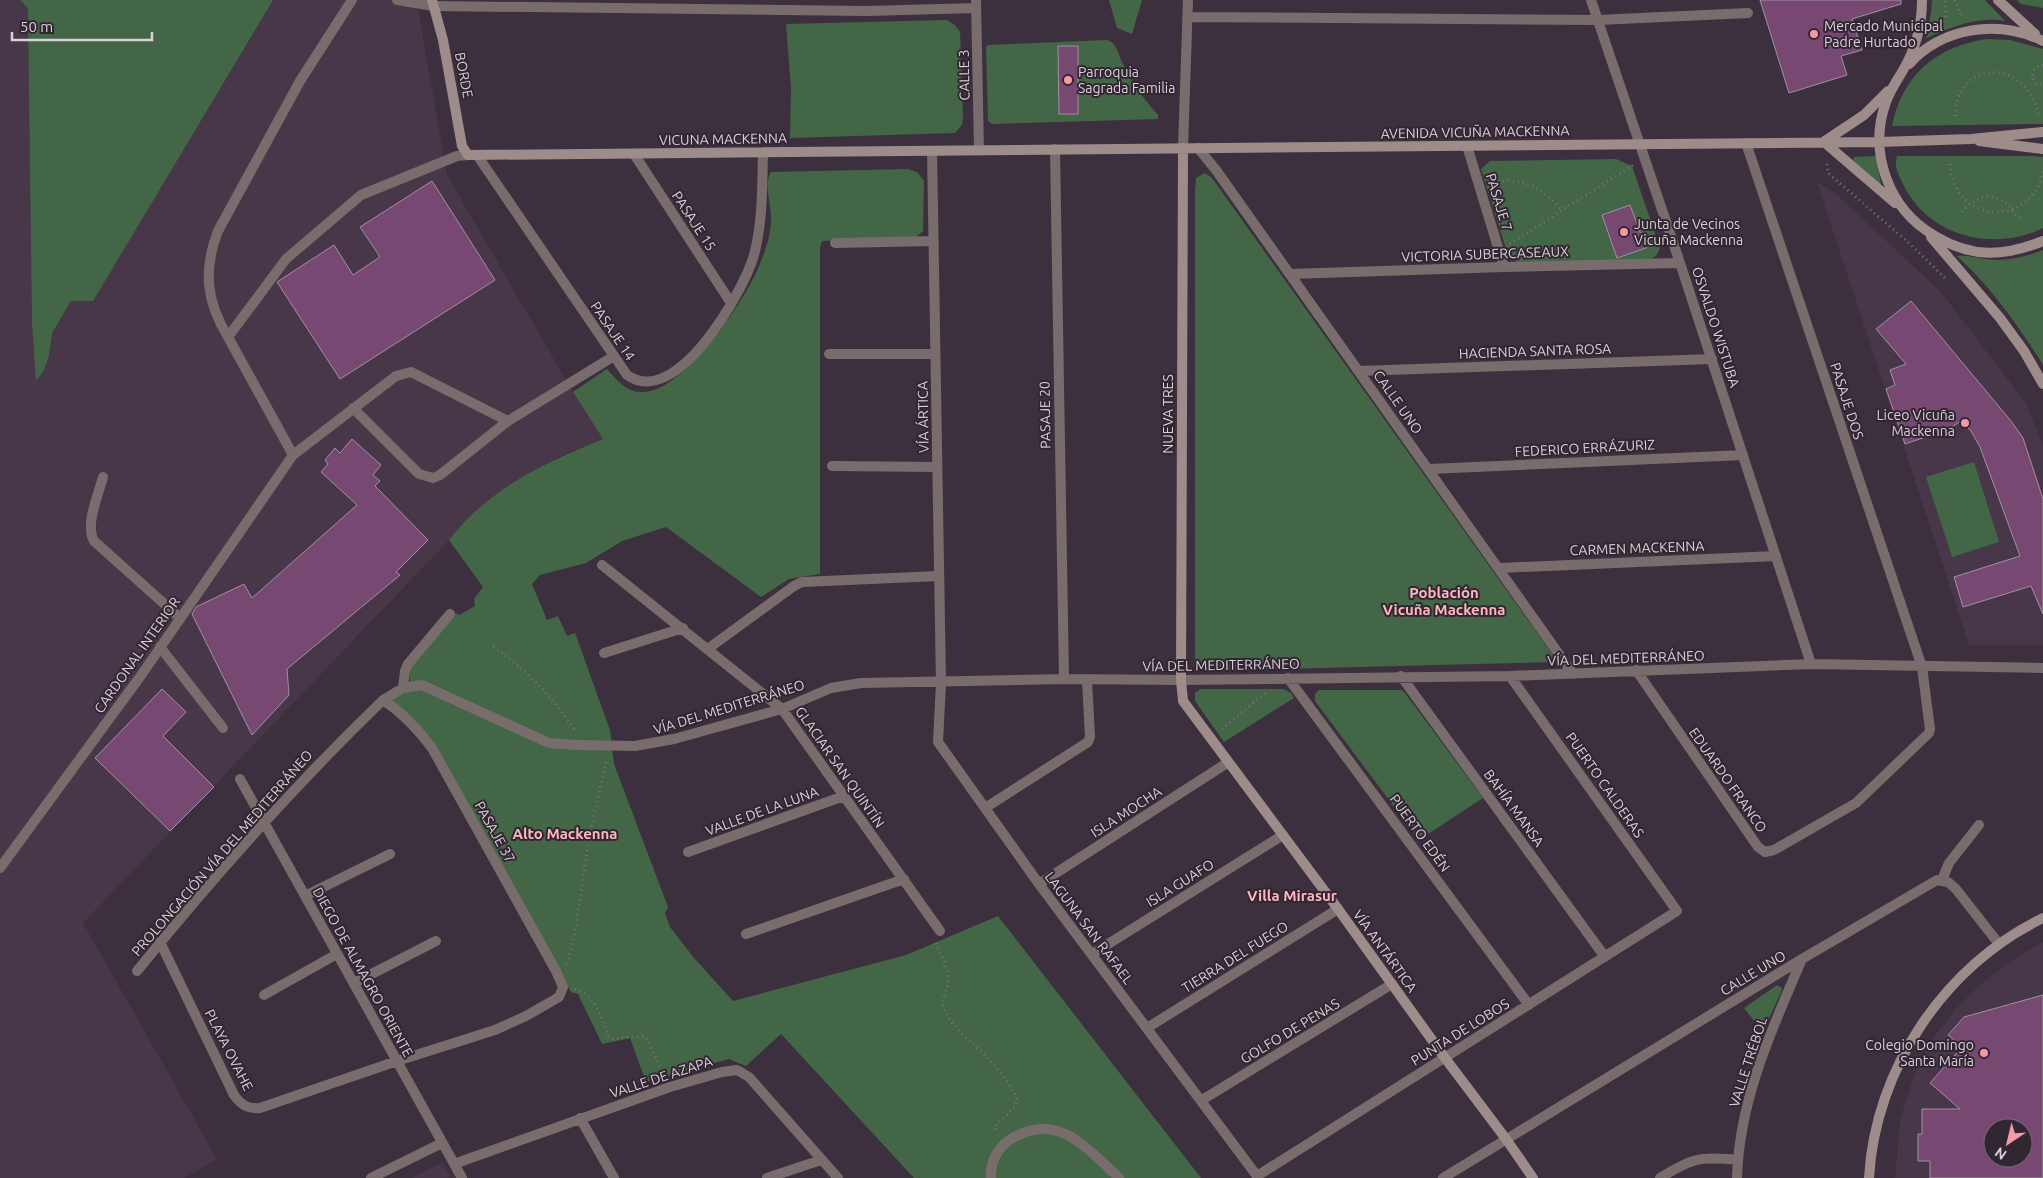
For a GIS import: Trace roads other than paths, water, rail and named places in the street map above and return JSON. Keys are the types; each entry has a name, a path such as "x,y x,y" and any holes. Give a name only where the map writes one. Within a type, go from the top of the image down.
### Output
{"street":[{"path":"292,455 220,323 210,292 209,268 218,231 300,81 352,0"},
{"path":"397,0 433,3 867,11 976,4"},
{"path":"1183,148 1188,0"},
{"name":"OSVALDO WISTUBA","path":"1591,0 1641,144 1812,664"},
{"path":"1922,0 1918,36 1902,72 1893,86 1864,115 1824,142 1925,231 2000,318 2024,351 2043,384"},
{"path":"1998,0 2042,41"},
{"name":"BORDE","path":"433,3 446,56 462,146 473,155"},
{"name":"CALLE 3","path":"976,4 979,150"},
{"path":"1188,17 1598,20 1748,13"},
{"path":"1902,72 1927,48 1958,33 1975,29 2010,29 2042,41"},
{"path":"1893,86 1882,118 1879,142 1888,184 1905,212"},
{"name":"AVENIDA VICUÑA MACKENNA","path":"979,150 1879,142 1971,139 2043,132"},
{"name":"AVENIDA VICUÑA MACKENNA","path":"1971,139 2043,149"},
{"name":"PASAJE DOS","path":"1746,143 1922,667"},
{"name":"PASAJE 7","path":"1467,146 1504,266"},
{"name":"NUEVA TRES","path":"1181,680 1183,148"},
{"name":"CALLE UNO","path":"1198,148 1216,170 1573,674"},
{"name":"PASAJE 20","path":"1055,149 1064,679"},
{"name":"VICUNA MACKENNA","path":"473,155 979,150"},
{"name":"VÍA ÁRTICA","path":"932,151 941,683"},
{"name":"PASAJE 14","path":"473,155 627,375 633,380 646,382 667,377 693,356 731,303 748,271 760,229 763,152"},
{"name":"PASAJE 15","path":"634,154 731,303"},
{"path":"228,337 286,258 361,195 457,156 473,155"},
{"path":"1925,231 1952,246 1975,252 1999,254 2022,250 2043,242"},
{"path":"835,243 934,241"},
{"name":"VICTORIA SUBERCASEAUX","path":"1290,274 1504,266 1680,263"},
{"path":"830,354 935,354"},
{"path":"353,408 419,474 433,478 440,475 508,421 614,356"},
{"name":"HACIENDA SANTA ROSA","path":"1359,371 1712,359"},
{"name":"CARDONAL INTERIOR","path":"2,862 160,647 292,455 396,376 411,372 508,421"},
{"name":"FEDERICO ERRÁZURIZ","path":"1429,469 1743,455"},
{"path":"832,466 937,467"},
{"path":"103,477 90,535 94,542 180,618"},
{"name":"CARMEN MACKENNA","path":"1499,568 1776,556"},
{"name":"GLACIAR SAN QUINTÍN","path":"602,565 709,648 782,709 940,931"},
{"path":"709,648 802,582 939,576"},
{"path":"403,688 405,671 408,664 450,614"},
{"path":"604,654 683,628"},
{"path":"160,647 222,728"},
{"name":"VÍA DEL MEDITERRÁNEO","path":"422,685 549,743 606,746 654,744 782,709 845,684 1064,679 1181,680 1510,676 1812,664 2043,668"},
{"name":"EDUARDO FRANCO","path":"1636,670 1758,847 1765,852 1774,850 1856,803 1929,733 1922,667"},
{"name":"BAHÍA MANSA","path":"1402,676 1605,957"},
{"name":"PUERTO CALDERAS","path":"1510,676 1677,911"},
{"name":"PUERTO EDÉN","path":"1285,678 1529,1005"},
{"path":"985,808 1088,742 1090,737 1087,680"},
{"name":"VÍA ANTÁRTICA","path":"1181,680 1183,701 1210,740 1338,909 1445,1058 1506,1138 1533,1178"},
{"name":"LAGUNA SAN RAFAEL","path":"941,683 938,742 1039,884 1257,1176"},
{"name":"PROLONGACIÓN VÍA DEL MEDITERRÁNEO","path":"137,971 264,821 323,758 383,700 403,688 422,685"},
{"name":"PASAJE 37","path":"383,700 402,712 432,748 562,982 563,992"},
{"name":"ISLA MOCHA","path":"1039,884 1227,763"},
{"name":"DIEGO DE ALMAGRO ORIENTE","path":"240,779 462,1178"},
{"name":"VALLE DE LA LUNA","path":"688,852 844,796"},
{"path":"1979,825 1949,863 1942,880 1956,889 1999,944"},
{"name":"ISLA GUAFO","path":"1092,954 1282,835"},
{"path":"305,896 390,854"},
{"path":"746,934 904,879"},
{"name":"CALLE UNO","path":"1443,1178 1802,959 1937,880 1942,880"},
{"name":"TIERRA DEL FUEGO","path":"1147,1028 1338,909"},
{"name":"PUNTA DE LOBOS","path":"1257,1176 1677,911"},
{"path":"1869,1178 1870,1161 1884,1100 1896,1071 1914,1037 1941,997 1957,978 1999,944 2043,918"},
{"path":"354,983 436,941"},
{"name":"PLAYA OVAHE","path":"160,942 234,1095 246,1107 260,1108 495,1030 526,1016 563,992"},
{"path":"264,995 337,954"},
{"name":"VALLE TRÉBOL","path":"1737,1178 1742,1124 1752,1087 1775,1020 1802,959"},
{"name":"GOLFO DE PENAS","path":"1202,1100 1392,984"},
{"name":"VALLE DE AZAPA","path":"454,1164 670,1087 722,1072 737,1070 749,1077 838,1178"},
{"path":"580,1118 614,1178"},
{"path":"991,1178 993,1161 1005,1144 1021,1133 1031,1129 1042,1128 1057,1131 1078,1139 1119,1178"},
{"path":"371,1178 442,1143"},
{"path":"1660,1178 1685,1163 1699,1158 1738,1160"},
{"path":"767,1178 822,1160"}],"place":[{"name":"Mercado Municipal Padre Hurtado","path":"1814,34"},
{"name":"Parroquia Sagrada Familia","path":"1068,80"},
{"name":"Junta de Vecinos Vicuña Mackenna","path":"1624,232"},
{"name":"Liceo Vicuña Mackenna","path":"1965,423"},
{"name":"Colegio Domingo Santa María","path":"1984,1053"}],"district":[{"name":"Población Vicuña Mackenna","path":"1444,600"},
{"name":"Alto Mackenna","path":"565,833"},
{"name":"Villa Mirasur","path":"1292,895"}]}
